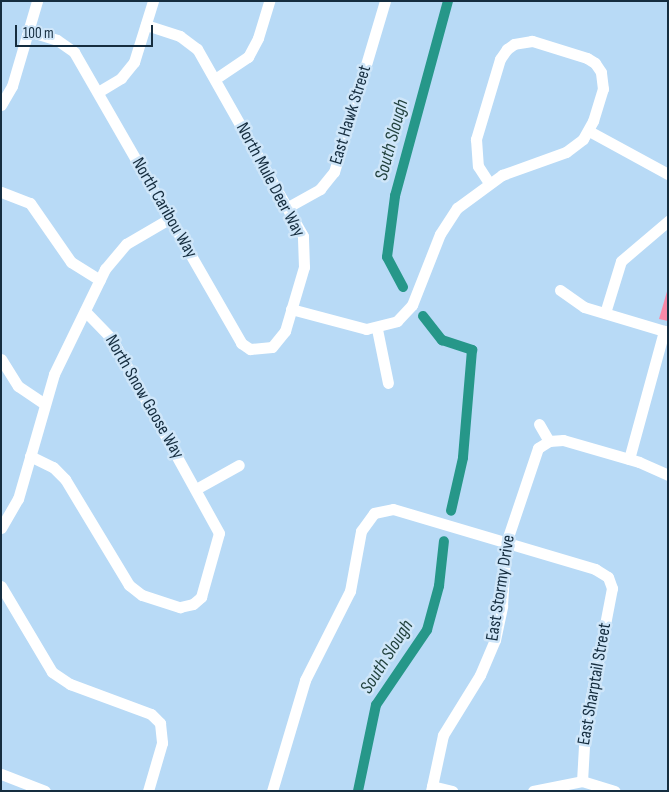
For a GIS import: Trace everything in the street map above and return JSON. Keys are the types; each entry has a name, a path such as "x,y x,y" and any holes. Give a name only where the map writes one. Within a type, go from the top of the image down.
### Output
{"street":[{"path":"1,106 12,86 37,1"},
{"path":"98,92 128,71 153,1"},
{"path":"215,79 248,57 258,38 269,1"},
{"name":"East Hawk Street","path":"288,207 320,189 334,172 382,2"},
{"name":"North Mule Deer Way","path":"146,25 189,41 215,79 288,207 305,246 304,267 291,309"},
{"name":"North Caribou Way","path":"28,30 66,45 80,61 241,343 250,348 272,347 285,330 291,309"},
{"path":"291,309 356,328 377,328 397,320 412,305 445,225 457,208 489,183 512,170 566,152 589,131 603,89 602,72 587,58 532,41 514,44 500,59 476,139 478,166 489,183"},
{"path":"589,131 668,174"},
{"path":"1,192 30,203 71,262 100,280"},
{"path":"1,528 14,510 56,369 100,280 118,251 169,219"},
{"path":"605,313 621,261 668,221"},
{"path":"560,290 584,307 666,332 629,459"},
{"name":"North Snow Goose Way","path":"30,456 53,467 65,479 128,585 142,595 180,607 193,604 206,588 219,533 112,339 84,311"},
{"path":"377,328 388,384"},
{"path":"1,359 18,386 46,404"},
{"path":"539,424 549,441 563,440 629,459 668,475"},
{"name":"East Stormy Drive","path":"432,788 443,736 480,675 495,640 502,606 506,543 533,457 538,448 549,441"},
{"path":"196,489 239,464"},
{"path":"272,791 304,680 345,604 361,531 374,513 393,509 506,543"},
{"name":"East Sharptail Street","path":"506,543 595,569 608,577 612,588 585,728 582,781"},
{"path":"1,586 52,672 70,684 151,714 160,723 162,743 148,791"},
{"path":"1,774 45,791"},
{"path":"532,791 582,781 616,791"},
{"path":"432,788 452,791"}],"shaded area":[{"path":"668,288 668,321 659,319"}],"waterway":[{"name":"South Slough","path":"403,287 387,257 395,196 448,1"},
{"name":"South Slough","path":"423,316 442,340 472,350 463,458 451,511"},
{"name":"South Slough","path":"358,791 376,705 427,630 439,586 444,541"}]}
